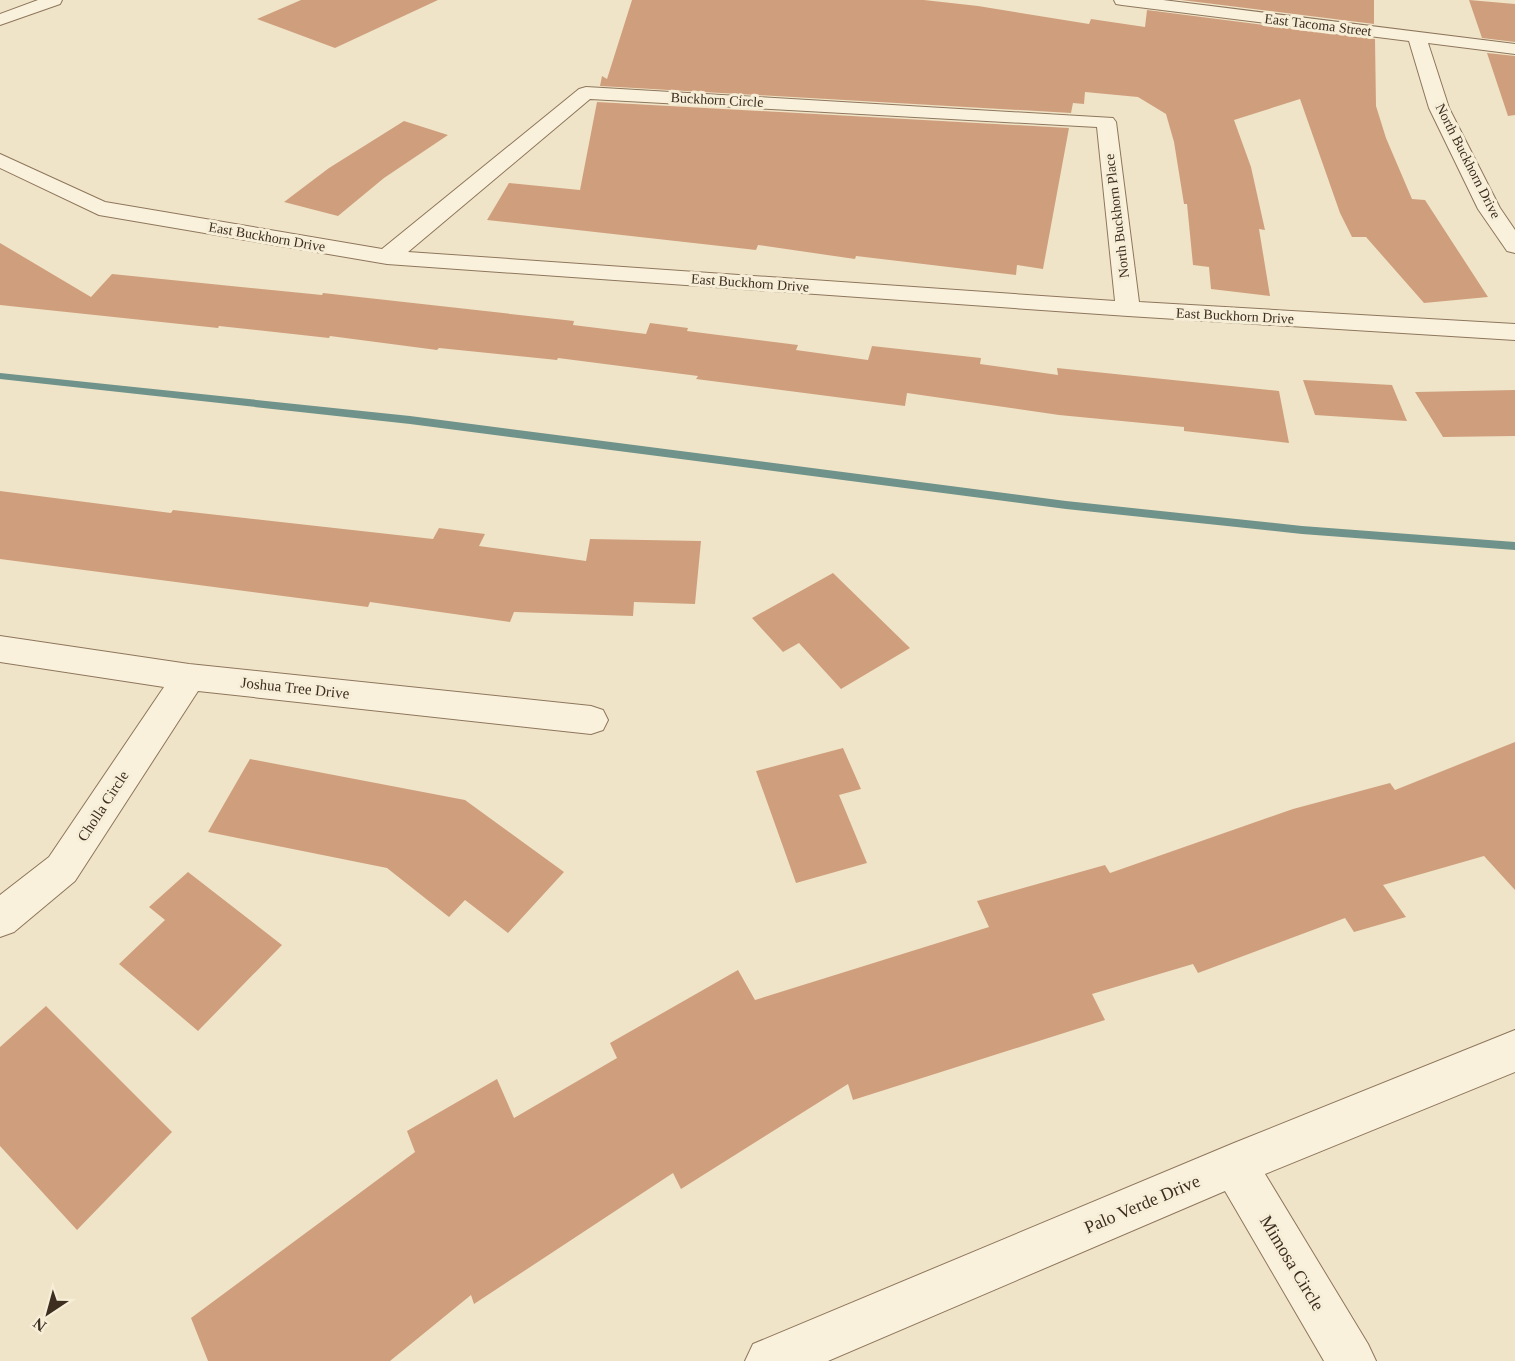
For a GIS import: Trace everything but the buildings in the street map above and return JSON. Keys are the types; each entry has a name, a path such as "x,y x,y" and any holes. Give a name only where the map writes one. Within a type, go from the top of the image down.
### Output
{"street":[{"path":"0,20 54,0"},
{"name":"East Tacoma Street","path":"1122,0 1515,49"},
{"name":"North Buckhorn Drive","path":"1417,38 1438,108 1489,209 1515,246"},
{"name":"Buckhorn Circle","path":"387,257 586,93 1106,122"},
{"name":"North Buckhorn Place","path":"1106,122 1128,309"},
{"name":"East Buckhorn Drive","path":"0,160 99,208 387,257 1128,309 1515,332"},
{"name":"Joshua Tree Drive","path":"0,649 189,676 591,720"},
{"name":"Cholla Circle","path":"0,919 62,869 189,676"},
{"name":"Palo Verde Drive","path":"770,1361 1234,1165 1515,1051"},
{"name":"Mimosa Circle","path":"1234,1165 1351,1361"}],"waterway":[{"path":"0,376 410,420 1066,505 1302,530 1515,546"}]}
